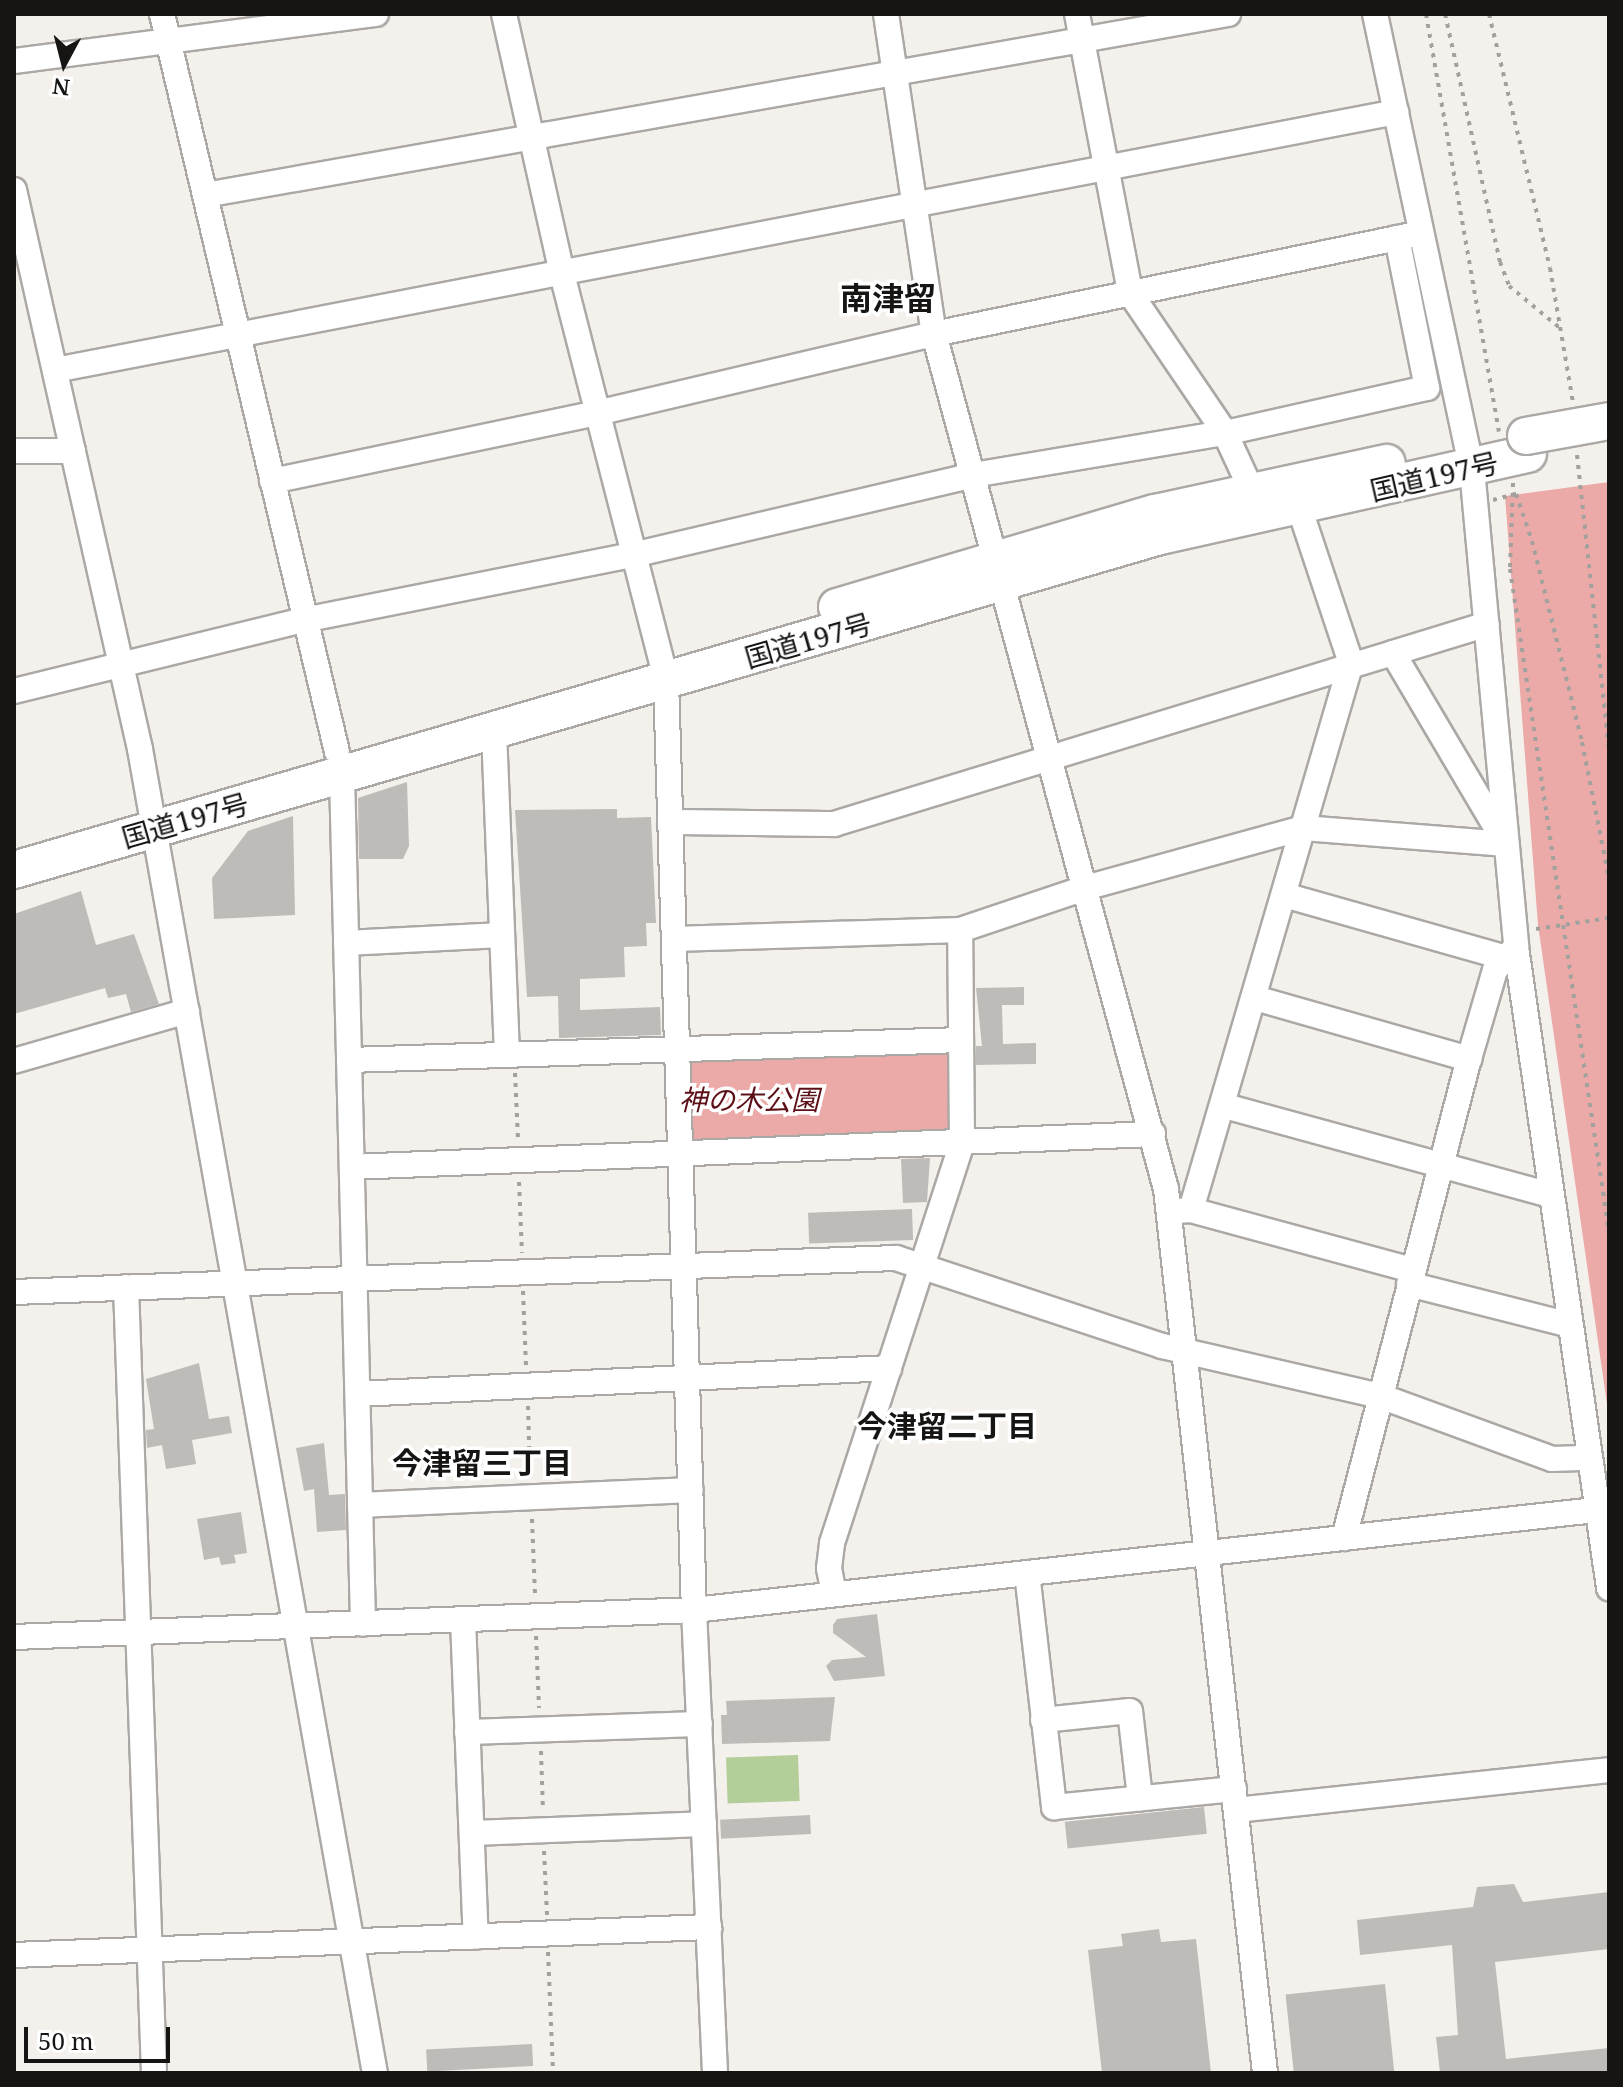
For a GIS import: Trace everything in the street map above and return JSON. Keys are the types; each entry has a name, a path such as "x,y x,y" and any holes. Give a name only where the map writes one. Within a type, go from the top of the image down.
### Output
{"highway":[{"name":"国道197号","path":"998,572 1299,507 1609,421"},
{"name":"国道197号","path":"1527,445 1592,440"},
{"name":"国道197号","path":"14,848 152,816 339,764 998,572 1251,489 1470,458"},
{"name":"国道197号","path":"339,764 494,731 664,668"},
{"name":"国道197号","path":"14,870 152,816"}],"street":[{"path":"162,14 339,764 363,1624"},
{"path":"14,61 376,14"},
{"path":"504,14 561,270 601,412 664,668 694,1610 715,2073"},
{"path":"886,14 934,334 1153,1134 1180,1211 1186,1351 1265,2073"},
{"path":"1077,14 1130,293 1225,433 1251,489"},
{"path":"205,195 1228,14"},
{"path":"1375,14 1470,458 1506,844 1511,946 1609,1588"},
{"path":"55,370 561,270 1396,112"},
{"path":"14,190 152,816 375,2073"},
{"path":"272,481 601,412 934,334 1423,233"},
{"path":"14,691 304,620 637,554 973,475 1225,433 1427,388 1397,238"},
{"path":"14,451 73,451"},
{"path":"1180,1211 1225,1106 1351,663 1299,507"},
{"path":"670,822 834,824 1351,663 1487,624"},
{"path":"1393,653 1506,844"},
{"path":"494,731 502,935 511,1055"},
{"path":"674,939 960,930 1085,888 1303,828 1506,844"},
{"path":"1284,895 1511,946"},
{"path":"834,1594 829,1568 832,1543 962,1142 960,930"},
{"path":"346,943 502,935"},
{"path":"1344,1538 1469,1059 1511,946"},
{"path":"1255,998 1469,1059"},
{"path":"14,1061 187,1011"},
{"path":"349,1060 960,1040"},
{"path":"1225,1106 1551,1195"},
{"path":"352,1167 1153,1134"},
{"path":"1180,1211 1570,1325"},
{"path":"14,1292 896,1258 1186,1351 1380,1396 1552,1459 1589,1458"},
{"path":"126,1287 154,2073"},
{"path":"358,1394 889,1368"},
{"path":"360,1505 691,1490"},
{"path":"14,1637 694,1610 1596,1510"},
{"path":"1027,1573 1054,1807 1140,1798 1235,1800 1609,1770"},
{"path":"463,1620 476,1937"},
{"path":"1043,1720 1130,1711 1140,1798"},
{"path":"467,1732 700,1724"},
{"path":"472,1833 704,1824"},
{"path":"14,1955 709,1927"}],"path":[{"path":"1426,14 1491,403"},
{"path":"1445,14 1500,262 1509,286 1561,329"},
{"path":"1489,14 1561,329 1574,414"},
{"path":"1592,440 1609,751"},
{"path":"1475,504 1516,494"},
{"path":"1516,494 1582,742 1609,878"},
{"path":"1516,494 1510,569 1609,1232"},
{"path":"1511,946 1565,925 1609,918"},
{"path":"511,1055 518,1155"},
{"path":"519,1167 522,1261"},
{"path":"523,1285 527,1380"},
{"path":"527,1392 531,1491"},
{"path":"531,1505 535,1605"},
{"path":"536,1630 540,1724"},
{"path":"540,1737 543,1823"},
{"path":"544,1837 547,1922"},
{"path":"548,1946 553,2073"}],"green space":[{"path":"1609,482 1609,1418 1538,925 1505,496"},
{"name":"神の木公園","path":"942,1047 949,1053 952,1131 692,1142 689,1067 697,1054"}],"shaded area":[{"path":"798,1755 800,1801 728,1803 726,1758"}],"building":[{"path":"407,782 409,846 403,859 359,859 358,798"},
{"path":"617,809 617,818 651,817 656,923 646,923 647,946 624,947 625,977 580,979 580,1010 660,1007 661,1035 559,1038 558,996 527,997 515,810"},
{"path":"293,816 295,915 214,919 212,878 248,831"},
{"path":"81,891 96,945 134,934 159,1004 131,1012 126,994 108,998 105,988 14,1014 14,914"},
{"path":"1024,987 1024,1005 1002,1005 1003,1044 1036,1043 1036,1064 976,1065 976,1046 982,1046 976,988"},
{"path":"930,1158 927,1202 903,1203 901,1159"},
{"path":"912,1209 913,1240 809,1244 808,1213"},
{"path":"199,1363 209,1419 229,1416 232,1433 192,1440 196,1464 166,1469 162,1445 147,1448 146,1430 154,1429 146,1379"},
{"path":"324,1443 329,1495 345,1494 346,1530 317,1532 314,1489 304,1491 296,1448"},
{"path":"241,1512 247,1553 234,1555 236,1563 221,1565 219,1557 204,1560 197,1519"},
{"path":"877,1614 885,1676 834,1681 826,1666 832,1660 866,1657 833,1633 833,1625 837,1619"},
{"path":"835,1697 830,1741 722,1744 721,1715 727,1715 726,1701"},
{"path":"1204,1807 1207,1834 1068,1848 1065,1822"},
{"path":"810,1815 811,1834 721,1839 720,1820"},
{"path":"1514,1884 1523,1902 1609,1892 1609,1949 1495,1962 1506,2059 1609,2048 1609,2073 1440,2073 1436,2037 1458,2035 1452,1945 1360,1955 1357,1920 1473,1907 1477,1887"},
{"path":"1159,1929 1161,1942 1196,1939 1211,2073 1102,2073 1088,1950 1123,1946 1121,1934"},
{"path":"1385,1984 1394,2073 1294,2073 1286,1994"},
{"path":"532,2044 533,2066 427,2072 426,2050"}],"district":[{"name":"南津留","path":"888,298"},
{"name":"今津留二丁目","path":"947,1426"},
{"name":"今津留三丁目","path":"482,1463"}]}
